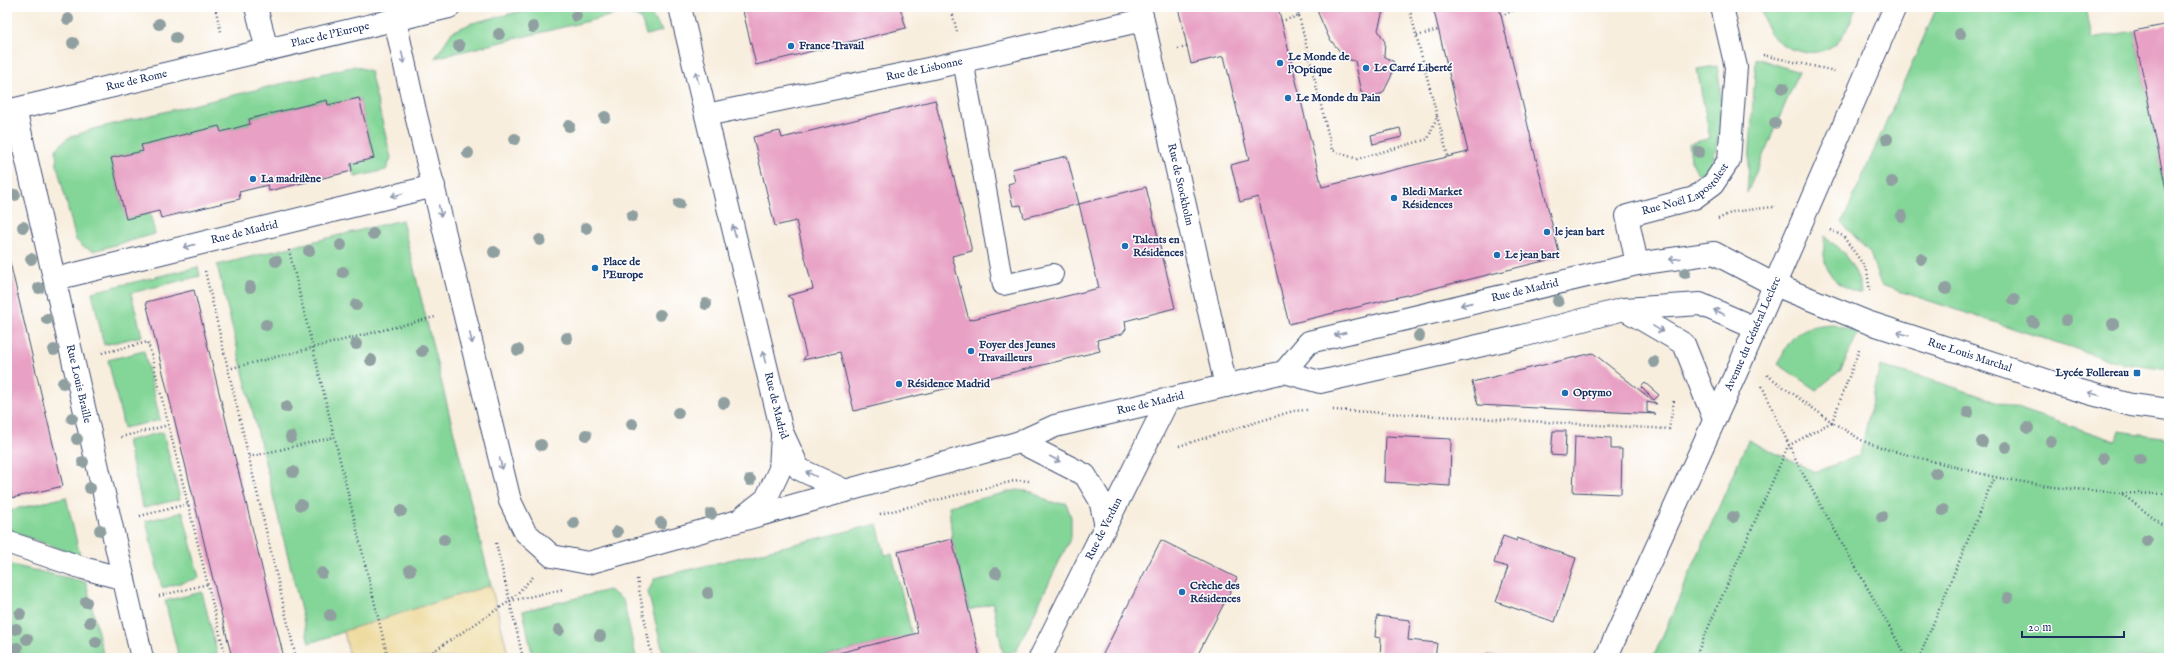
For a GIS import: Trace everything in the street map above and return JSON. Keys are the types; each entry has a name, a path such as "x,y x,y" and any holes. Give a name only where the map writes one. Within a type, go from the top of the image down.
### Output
{"street":[{"path":"256,7 266,50"},
{"name":"Place de l'Europe","path":"266,50 449,7"},
{"path":"680,7 706,115"},
{"name":"Rue Noël Lapostolest","path":"1637,264 1627,216 1694,198 1713,184 1730,160 1736,67 1722,7"},
{"name":"Avenue du Général Leclerc","path":"1606,658 1741,362 1895,7"},
{"name":"Rue de Lisbonne","path":"706,115 963,60 1141,13"},
{"name":"Rue de Stockholm","path":"1141,13 1226,386"},
{"path":"394,20 510,501 525,532 552,556 588,563 846,491"},
{"name":"Rue de Rome","path":"11,110 266,50"},
{"name":"Rue Louis Braille","path":"11,110 55,279 142,658"},
{"name":"Rue de Madrid","path":"706,115 782,432 799,469 846,491 1020,442 1055,426 1284,372 1320,382 1514,338 1624,309 1700,304 1755,328"},
{"name":"Rue de Madrid","path":"55,279 434,186"},
{"path":"1714,254 1774,285"},
{"name":"Rue de Madrid","path":"1284,372 1309,342 1637,264 1714,254"},
{"name":"Rue Louis Marchal","path":"1774,285 1867,322 2067,387 2131,405 2169,410"},
{"path":"1624,309 1684,344 1714,419"},
{"name":"Rue de Verdun","path":"1040,658 1168,400"},
{"path":"738,521 766,499 780,469 782,432"},
{"path":"1020,442 1085,475 1100,500 1106,526"},
{"path":"7,542 83,568 124,579"}],"lane":[{"path":"963,60 1003,285 1053,274"}],"path":[{"path":"1296,7 1332,150 1357,159 1428,139 1437,116"},
{"path":"1409,7 1448,156"},
{"path":"1501,16 1522,7"},
{"path":"1281,21 1299,16"},
{"path":"1417,36 1438,30"},
{"path":"1731,48 1864,78"},
{"path":"1714,254 1707,223 1733,212 1772,207 1804,218"},
{"path":"283,223 388,658"},
{"path":"199,244 296,658"},
{"path":"228,369 464,310"},
{"path":"101,353 148,342 226,658"},
{"path":"1741,362 1766,389 1788,446 1907,658"},
{"path":"1327,410 1669,429 1674,398"},
{"path":"1148,442 1166,450 1293,411 1313,410"},
{"path":"1695,658 1788,446 1832,422 1863,441 1889,450 1994,477 2053,487 2121,493 2169,494"},
{"path":"121,437 169,425"},
{"path":"249,457 334,437"},
{"path":"1919,658 1994,477"},
{"path":"876,515 1018,480 1034,481"},
{"path":"2121,493 2169,530"},
{"path":"140,516 188,504"},
{"path":"632,551 652,658"},
{"path":"159,596 208,584"},
{"path":"423,658 510,601 569,588"},
{"path":"510,601 523,658"}],"green space":[{"path":"539,7 642,7 650,13 662,31 646,35 641,19 626,12 435,58 452,32 472,23"},
{"path":"1761,7 1856,7 1848,27 1835,44 1828,49 1820,51 1802,52 1785,46 1772,35 1768,29"},
{"path":"1937,7 2086,7 2092,38 2134,31 2169,202 2169,370 2119,363 1881,285 1870,253 1842,223"},
{"path":"1756,58 1799,72 1747,193"},
{"path":"355,66 370,71 391,158 386,170 355,177 351,164 374,158 359,98 328,105 327,100 249,119 250,124 221,132 219,126 142,145 143,151 111,158 126,219 150,213 155,234 93,251 82,246 76,240 57,165 56,149 68,138 93,129"},
{"path":"1717,66 1721,94 1721,119 1717,143 1710,170 1698,174 1691,160 1689,144 1710,138 1697,69"},
{"path":"402,220 491,585 309,643 217,265"},
{"path":"1825,236 1844,254 1849,261 1860,284 1861,293 1842,285 1830,273 1824,256"},
{"path":"198,267 200,276 131,293 142,336 104,345 92,292"},
{"path":"1834,324 1858,333 1841,370 1816,390 1778,364 1787,345 1798,333 1813,326"},
{"path":"144,351 160,420 124,428 108,360"},
{"path":"1880,366 1929,379 2116,441 2119,431 2169,438 2169,658 1653,658 1748,440 1815,472 1860,455"},
{"path":"163,432 180,499 143,508 127,441"},
{"path":"1017,490 1033,492 1051,503 1066,503 1071,517 1071,537 1016,651 1003,653 993,603 969,610 952,539 949,506"},
{"path":"66,497 80,556 7,530 7,511"},
{"path":"183,512 199,578 162,588 146,521"},
{"path":"877,524 885,555 892,554 912,635 817,658 699,658 697,653 674,658 663,652 648,592 655,578"},
{"path":"7,564 86,582 104,658 7,658"},
{"path":"609,590 623,600 636,657 533,658 523,611"},
{"path":"202,592 218,657 179,658 165,601"}],"sand":[{"path":"491,585 509,658 350,658 344,631"}],"building":[{"name":"France Travail","path":"742,7 900,7 906,28 756,65"},
{"path":"1178,7 1278,7 1322,187 1468,152 1433,7 1499,7 1560,257 1289,324 1258,197 1240,202 1231,165 1249,160 1224,56 1191,64"},
{"path":"1318,7 1384,7 1378,30 1385,42 1384,56 1394,62 1391,77 1383,93 1369,98 1362,92 1355,61 1346,59 1329,38 1318,13"},
{"path":"2169,24 2169,199 2168,199 2134,31"},
{"path":"359,98 374,158 351,164 352,171 269,191 268,185 239,192 240,199 161,218 159,211 126,219 111,158 143,151 141,145 219,126 221,132 250,124 249,119 327,100 328,105"},
{"path":"935,100 972,251 952,256 969,320 1099,288 1079,204 1146,187 1175,308 1125,321 1126,329 1122,334 1097,340 1100,351 854,411 840,352 803,360 806,355 792,299 787,296 813,289 796,221 775,226 753,137 780,131 782,138"},
{"path":"1400,128 1402,137 1373,144 1371,135"},
{"path":"1067,156 1079,204 1024,218 1021,205 1013,206 1008,184 1015,182 1012,169"},
{"path":"8,254 63,486 12,498 7,476"},
{"path":"194,290 284,658 232,658 146,302"},
{"name":"Optymo","path":"1593,353 1657,404 1647,402 1647,412 1656,414 1478,405 1472,382"},
{"path":"1645,383 1659,395 1654,400 1641,387"},
{"path":"1553,431 1566,431 1565,456 1551,455"},
{"path":"1386,436 1451,439 1450,486 1384,482"},
{"path":"1575,436 1611,438 1611,449 1622,449 1621,494 1573,492"},
{"path":"1503,536 1517,541 1517,538 1576,558 1555,622 1496,602 1508,567 1494,563"},
{"path":"952,539 980,658 819,658 918,633 898,552"},
{"name":"Crèche des Résidences","path":"1161,540 1237,578 1196,658 1101,658"},
{"path":"1377,616 1410,620 1408,640 1437,643 1435,658 1380,658 1381,638 1375,637"},
{"path":"1487,654 1504,657 1504,658 1486,658"}],"place":[{"name":"France Travail","path":"791,46"},
{"name":"Le Monde de l’Optique","path":"1280,63"},
{"name":"Le Carré Liberté","path":"1366,68"},
{"name":"Le Monde du Pain","path":"1288,98"},
{"name":"La madrilène","path":"253,179"},
{"name":"Bledi Market Résidences","path":"1394,198"},
{"name":"le jean bart","path":"1547,232"},
{"name":"Talents en Résidences","path":"1125,246"},
{"name":"Le jean bart","path":"1497,255"},
{"name":"Place de l'Europe","path":"595,268"},
{"name":"Foyer des Jeunes Travailleurs","path":"971,351"},
{"name":"Lycée Follereau","path":"2137,373"},
{"name":"Résidence Madrid","path":"899,384"},
{"name":"Optymo","path":"1565,393"},
{"name":"Crèche des Résidences","path":"1182,592"}]}
